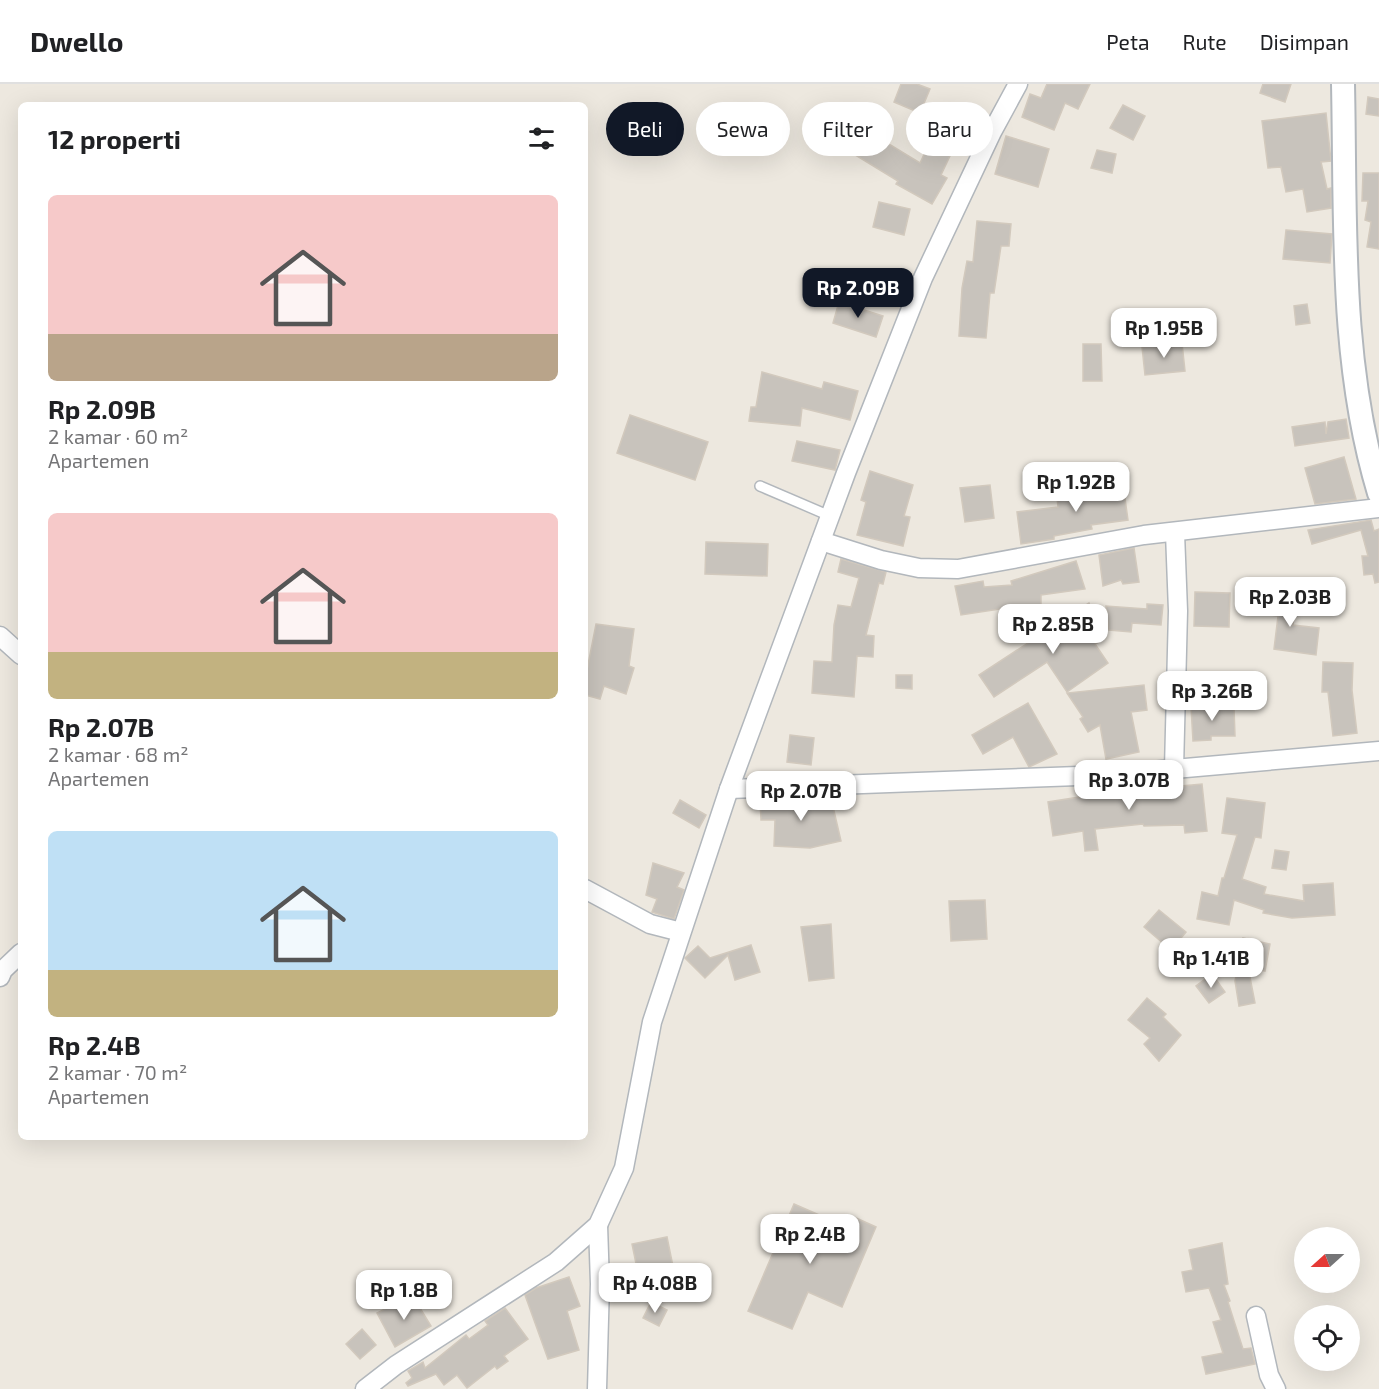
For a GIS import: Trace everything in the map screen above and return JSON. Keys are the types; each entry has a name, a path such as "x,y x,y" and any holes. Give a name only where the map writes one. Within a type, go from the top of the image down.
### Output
{"street":[{"path":"365,1389 396,1365 556,1262 598,1225 624,1168 652,1022 729,789 830,516 923,279 992,132 1018,84"},
{"path":"1343,84 1349,310 1358,413 1379,493"},
{"path":"821,541 881,561 919,568 958,569 1144,535 1379,508"},
{"path":"1174,769 1178,611 1175,533"},
{"path":"0,636 18,652"},
{"path":"729,789 1106,775 1379,751"},
{"path":"588,891 650,924 681,932"},
{"path":"0,977 3,970 18,956"},
{"path":"597,1389 600,1284 598,1225"},
{"path":"1256,1316 1269,1375 1276,1389"}],"lane":[{"path":"760,486 830,516"}],"building":[{"path":"901,84 917,84 930,89 925,102 906,102 906,107 894,102"},
{"path":"1047,84 1090,84 1078,109 1065,103 1054,130 1022,117 1030,94 1041,98"},
{"path":"1263,84 1291,84 1285,102 1260,93"},
{"path":"1368,97 1379,99 1379,116 1366,114"},
{"path":"1123,105 1145,116 1133,140 1110,128"},
{"path":"1326,113 1331,161 1321,162 1327,189 1331,188 1331,208 1307,212 1303,189 1286,192 1281,167 1268,168 1262,121"},
{"path":"1006,136 1049,149 1038,187 995,174"},
{"path":"894,147 920,163 923,156 950,156 941,175 947,178 932,204 896,184 898,181 857,156 894,156"},
{"path":"1097,150 1116,154 1112,173 1091,168"},
{"path":"1363,173 1379,173 1379,249 1367,247 1371,222 1365,220 1368,201 1362,201"},
{"path":"879,202 910,209 904,235 873,227"},
{"path":"977,221 1011,224 1009,246 1001,246 994,293 990,293 986,338 959,336 962,288 967,261 973,262"},
{"path":"1286,230 1332,234 1330,263 1283,259"},
{"path":"839,302 883,316 876,337 833,323"},
{"path":"1307,304 1310,323 1296,325 1294,306"},
{"path":"1182,343 1185,371 1145,375 1142,347"},
{"path":"1083,344 1101,344 1102,381 1083,381"},
{"path":"762,372 822,389 824,382 858,391 850,420 802,408 800,426 749,421 751,407 756,407"},
{"path":"630,415 708,442 695,480 617,453"},
{"path":"1346,419 1349,438 1295,446 1292,427 1325,422 1326,434 1328,422"},
{"path":"797,441 840,450 835,470 792,461"},
{"path":"1344,457 1356,499 1315,504 1305,468"},
{"path":"870,471 913,485 904,516 910,517 903,546 857,535 866,502 861,500"},
{"path":"1122,477 1128,520 1091,525 1092,529 1054,536 1054,539 1021,544 1017,512 1058,507 1057,498 1092,492 1090,481"},
{"path":"990,485 994,518 965,522 960,488"},
{"path":"1371,520 1374,531 1379,529 1379,582 1375,583 1373,574 1364,575 1362,556 1368,556 1361,530 1312,544 1308,530"},
{"path":"706,542 768,544 767,576 705,574"},
{"path":"1134,548 1139,582 1123,584 1121,580 1103,586 1099,555"},
{"path":"841,559 886,572 883,584 879,583 866,635 874,636 873,657 857,656 854,697 812,693 814,661 832,662 834,625 838,605 851,607 859,578 838,572"},
{"path":"1076,561 1085,589 1041,595 1041,606 1021,612 1019,606 961,615 955,586 983,581 984,587 1012,585 1011,581"},
{"path":"1195,592 1230,593 1229,627 1194,626"},
{"path":"1264,597 1296,600 1293,625 1319,628 1316,655 1274,649 1278,616 1262,614"},
{"path":"1089,603 1101,641 1095,644 1108,663 1067,692 1047,662 994,697 979,675"},
{"path":"1147,604 1163,605 1161,625 1132,623 1131,632 1109,630 1106,606 1147,609"},
{"path":"596,624 634,629 629,666 634,668 626,694 604,686 600,699 588,696 588,665"},
{"path":"1323,662 1353,663 1352,690 1357,733 1333,736 1328,692 1322,692"},
{"path":"896,675 912,675 912,689 896,688"},
{"path":"1144,685 1147,710 1131,712 1139,752 1106,759 1100,725 1088,732 1080,719 1083,717 1067,693"},
{"path":"1028,703 1057,754 1029,767 1013,737 983,754 972,735"},
{"path":"1191,707 1234,708 1235,736 1211,736 1211,740 1193,741"},
{"path":"790,735 814,738 811,765 787,762"},
{"path":"1134,784 1135,792 1181,790 1181,786 1202,784 1207,831 1185,833 1184,825 1144,826 1143,824 1095,829 1098,850 1085,851 1083,831 1053,836 1048,802 1105,793 1105,788"},
{"path":"797,798 797,805 831,798 841,841 810,848 774,846 775,820 761,820 760,799"},
{"path":"1227,798 1265,803 1261,838 1255,837 1242,879 1266,887 1264,894 1304,901 1303,885 1333,883 1335,915 1292,918 1263,913 1264,910 1234,900 1229,925 1197,919 1202,892 1218,896 1237,835 1222,833"},
{"path":"680,800 706,815 699,828 673,813"},
{"path":"1275,850 1289,852 1286,870 1272,868"},
{"path":"653,863 684,873 677,887 684,890 674,919 652,912 657,899 646,895"},
{"path":"985,900 987,939 951,941 949,901"},
{"path":"1159,910 1186,932 1171,950 1144,927"},
{"path":"831,924 834,978 809,981 801,927"},
{"path":"1243,938 1270,944 1265,971 1248,967 1255,1003 1239,1006 1235,981"},
{"path":"751,945 760,972 735,980 728,955 705,978 685,958 698,946 710,958"},
{"path":"1212,974 1225,992 1209,1003 1196,986"},
{"path":"1147,998 1166,1014 1163,1017 1181,1035 1159,1061 1144,1044 1150,1038 1128,1020"},
{"path":"794,1204 849,1228 854,1217 876,1227 842,1307 808,1292 792,1329 748,1311"},
{"path":"667,1237 676,1281 641,1288 632,1244"},
{"path":"1222,1243 1228,1284 1224,1285 1230,1301 1228,1302 1243,1349 1251,1348 1255,1364 1206,1374 1202,1357 1223,1353 1213,1322 1221,1320 1209,1288 1186,1292 1182,1272 1193,1270 1189,1250"},
{"path":"569,1277 580,1306 567,1311 579,1350 548,1359 525,1295 536,1288"},
{"path":"412,1295 431,1326 395,1347 377,1313"},
{"path":"651,1302 667,1310 659,1326 643,1318"},
{"path":"505,1308 528,1339 504,1356 508,1361 497,1369 495,1366 467,1388 457,1375 444,1385 436,1374 408,1386 406,1383 412,1378 408,1371 423,1362 425,1368 466,1335 469,1339 488,1325 485,1321"},
{"path":"362,1329 376,1345 360,1359 346,1344"}]}
